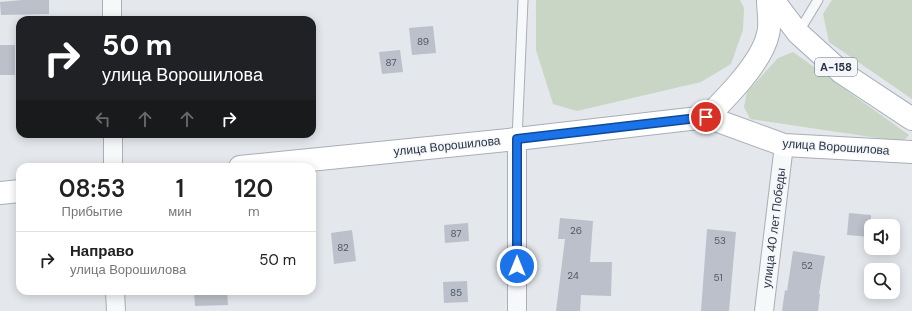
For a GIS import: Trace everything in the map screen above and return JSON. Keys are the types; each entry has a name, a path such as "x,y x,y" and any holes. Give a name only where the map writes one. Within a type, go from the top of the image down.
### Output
{"main road":[{"path":"706,117 733,91 764,48 769,32 768,0"},
{"name":"А-158","path":"773,0 798,33 841,72 912,119"},
{"name":"улица Ворошилова","path":"280,163 517,139 706,117 784,145 912,152"},
{"path":"0,193 16,191"}],"street":[{"path":"112,0 112,16"},
{"path":"113,138 113,163"},
{"path":"517,139 517,311"},
{"name":"улица 40 лет Победы","path":"764,311 784,145"},
{"path":"115,295 116,311"}],"lane":[{"path":"517,139 523,0"},
{"path":"798,33 818,0"}],"green space":[{"path":"536,0 740,0 744,8 743,30 731,64 701,82 577,111 553,104 536,50"},
{"path":"832,0 912,0 912,99 829,42 823,14"},
{"path":"793,52 909,135 905,139 898,141 750,119 744,107 747,92 778,58"}],"building":[{"path":"49,0 49,14 1,15 0,2"},
{"path":"433,26 436,53 412,55 409,28"},
{"path":"0,45 15,45 15,75 0,75"},
{"path":"400,50 403,72 382,74 379,52"},
{"path":"849,213 871,215 871,219 864,219 864,236 847,235"},
{"path":"560,218 593,221 590,262 612,262 611,296 581,295 580,311 556,311 565,239 558,239"},
{"path":"468,223 469,241 445,243 444,225"},
{"path":"707,229 736,232 729,311 701,311"},
{"path":"352,230 356,261 334,264 331,233"},
{"path":"793,251 825,256 818,311 782,311 785,290 787,291"},
{"path":"467,281 468,302 444,303 443,282"},
{"path":"194,295 227,295 228,305 195,306"}],"route":[{"path":"517,266 517,139 706,117"}]}
